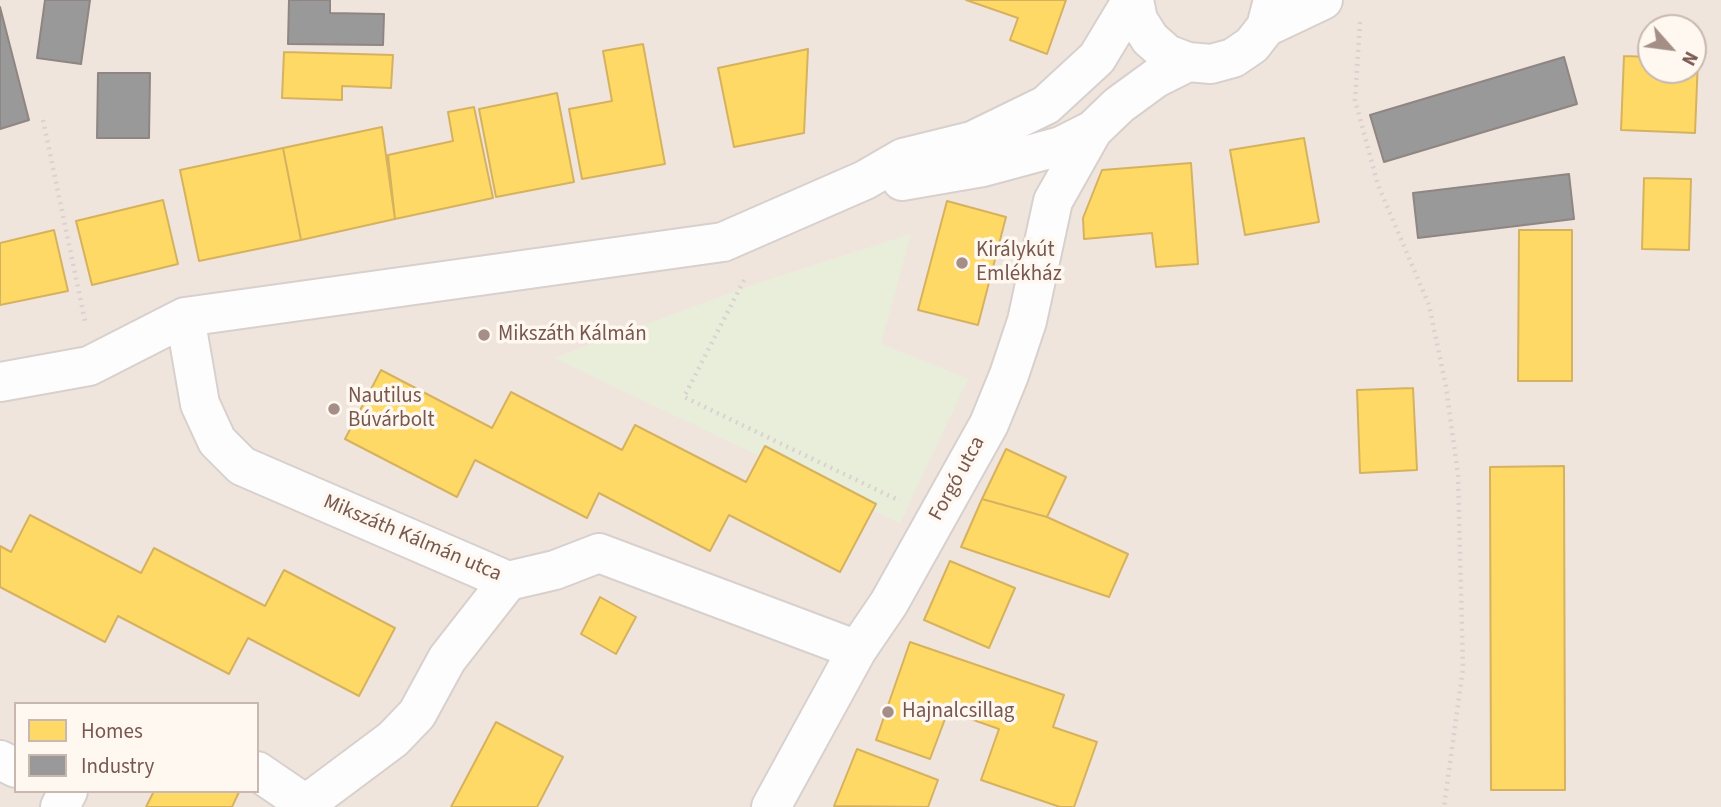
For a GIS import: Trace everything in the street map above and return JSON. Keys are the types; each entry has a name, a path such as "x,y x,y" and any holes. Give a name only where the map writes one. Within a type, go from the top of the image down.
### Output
{"street":[{"path":"1133,0 1138,20 1150,39 1167,54 1188,62 1210,64 1233,58 1252,45 1269,14 1324,0"},
{"path":"0,382 89,366 185,317 723,242 865,180 903,158 972,141 1046,106 1097,58 1133,0"},
{"path":"865,180 905,181 983,167 1061,146 1093,130 1118,105 1156,78 1188,62"},
{"name":"Forgó utca","path":"772,807 856,650 889,603 989,424 1027,321 1053,201 1093,130"},
{"name":"Mikszáth Kálmán utca","path":"185,317 200,404 217,441 243,466 508,581 555,570 599,553 856,650"},
{"path":"259,772 303,805 393,738 417,714 447,659 508,581"}],"path":[{"path":"1360,13 1355,100 1378,185 1429,305 1446,387 1458,475 1463,668 1444,807"},
{"path":"43,120 87,330 89,366"},
{"path":"723,242 745,281 684,397 936,519"}],"shaded area":[{"path":"0,0 1721,0 1721,807 0,807"}],"green space":[{"path":"911,234 881,344 968,379 900,523 554,358 758,283"}],"building: Homes":[{"path":"966,0 1066,0 1047,54 1010,40 1018,18"},
{"path":"643,44 665,164 582,179 569,109 612,101 603,51"},
{"path":"808,49 804,133 734,147 718,68"},
{"path":"284,52 393,55 391,88 342,86 342,100 282,98"},
{"path":"1624,56 1637,56 1637,84 1697,84 1695,133 1621,130"},
{"path":"557,93 574,182 496,197 479,109"},
{"path":"474,107 493,198 395,219 388,155 453,141 448,112"},
{"path":"382,127 395,219 301,240 283,148"},
{"path":"1304,138 1319,222 1245,235 1230,150"},
{"path":"283,148 301,240 199,261 180,170"},
{"path":"1191,163 1198,264 1156,267 1152,233 1084,239 1083,218 1102,170"},
{"path":"1644,178 1691,179 1689,250 1642,249"},
{"path":"163,200 178,264 92,285 76,221"},
{"name":"Királykút Emlékház","path":"947,201 1006,217 978,325 918,310"},
{"path":"54,230 68,291 0,305 0,243"},
{"path":"1519,230 1572,230 1572,381 1518,381"},
{"path":"381,370 492,428 511,392 622,450 635,425 746,482 765,446 876,504 840,572 729,515 710,551 599,493 587,518 475,460 457,497 345,439"},
{"path":"1413,388 1417,470 1360,473 1357,390"},
{"path":"1006,449 1066,477 1047,517 982,499"},
{"path":"1564,466 1565,790 1491,790 1490,467"},
{"path":"982,499 1047,517 1128,554 1109,597 961,547"},
{"path":"30,515 141,573 154,548 265,606 284,570 395,628 359,696 248,638 229,674 118,616 105,642 0,587 0,546 11,552"},
{"path":"950,561 1015,588 989,648 924,620"},
{"path":"600,597 636,617 616,654 581,634"},
{"path":"910,642 1064,695 1053,727 1097,742 1074,807 1060,807 981,780 999,729 948,711 930,759 876,740"},
{"path":"496,722 563,757 537,807 451,807"},
{"path":"857,749 938,780 928,807 834,806"},
{"path":"153,793 239,793 232,807 146,807"}],"building: Industry":[{"path":"45,0 90,0 81,64 37,58"},
{"path":"289,0 330,0 330,13 384,14 383,45 288,44"},
{"path":"0,7 29,120 0,129"},
{"path":"1564,57 1577,104 1384,162 1370,115"},
{"path":"98,73 150,73 149,138 97,138"},
{"path":"1569,174 1574,219 1418,238 1413,193"}],"place":[{"name":"Királykút Emlékház","path":"962,263"},
{"name":"Mikszáth Kálmán","path":"484,335"},
{"name":"Nautilus Búvárbolt","path":"334,409"},
{"name":"Hajnalcsillag","path":"888,712"}]}
